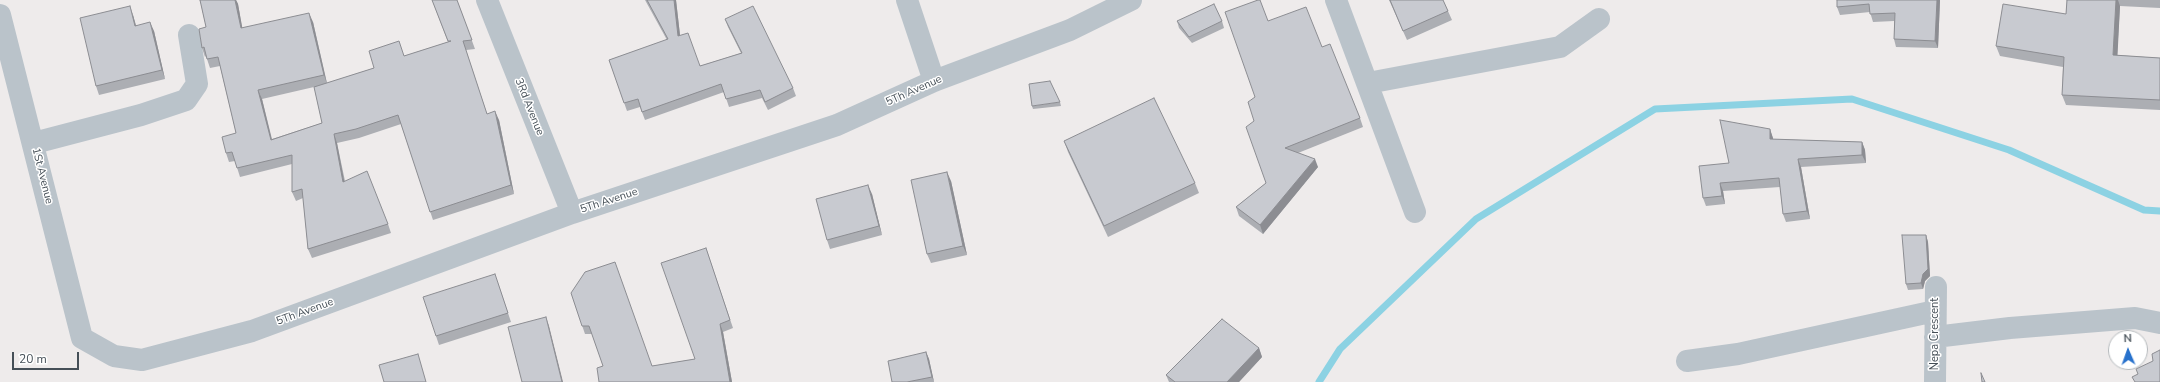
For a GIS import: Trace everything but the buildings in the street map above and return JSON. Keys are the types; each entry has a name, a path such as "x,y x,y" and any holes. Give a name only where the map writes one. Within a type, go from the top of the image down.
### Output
{"street":[{"name":"3Rd Avenue","path":"487,0 572,213"},
{"path":"907,0 934,81"},
{"name":"5Th Avenue","path":"82,338 114,356 142,360 252,331 572,213 837,125 934,81 1070,30 1131,0"},
{"path":"1336,0 1415,212"},
{"name":"1St Avenue","path":"0,15 34,143 82,338"},
{"path":"1368,83 1560,46 1599,19"},
{"path":"34,143 141,115 186,100 197,84 189,35"},
{"name":"Nepa Crescent","path":"1935,382 1936,287"},
{"path":"1687,361 1738,354 1935,311"},
{"path":"1935,336 2010,328 2135,318 2160,323"}],"waterway":[{"path":"1319,382 1340,349 1476,219 1655,109 1852,99 2009,150 2144,210 2160,211"}]}
